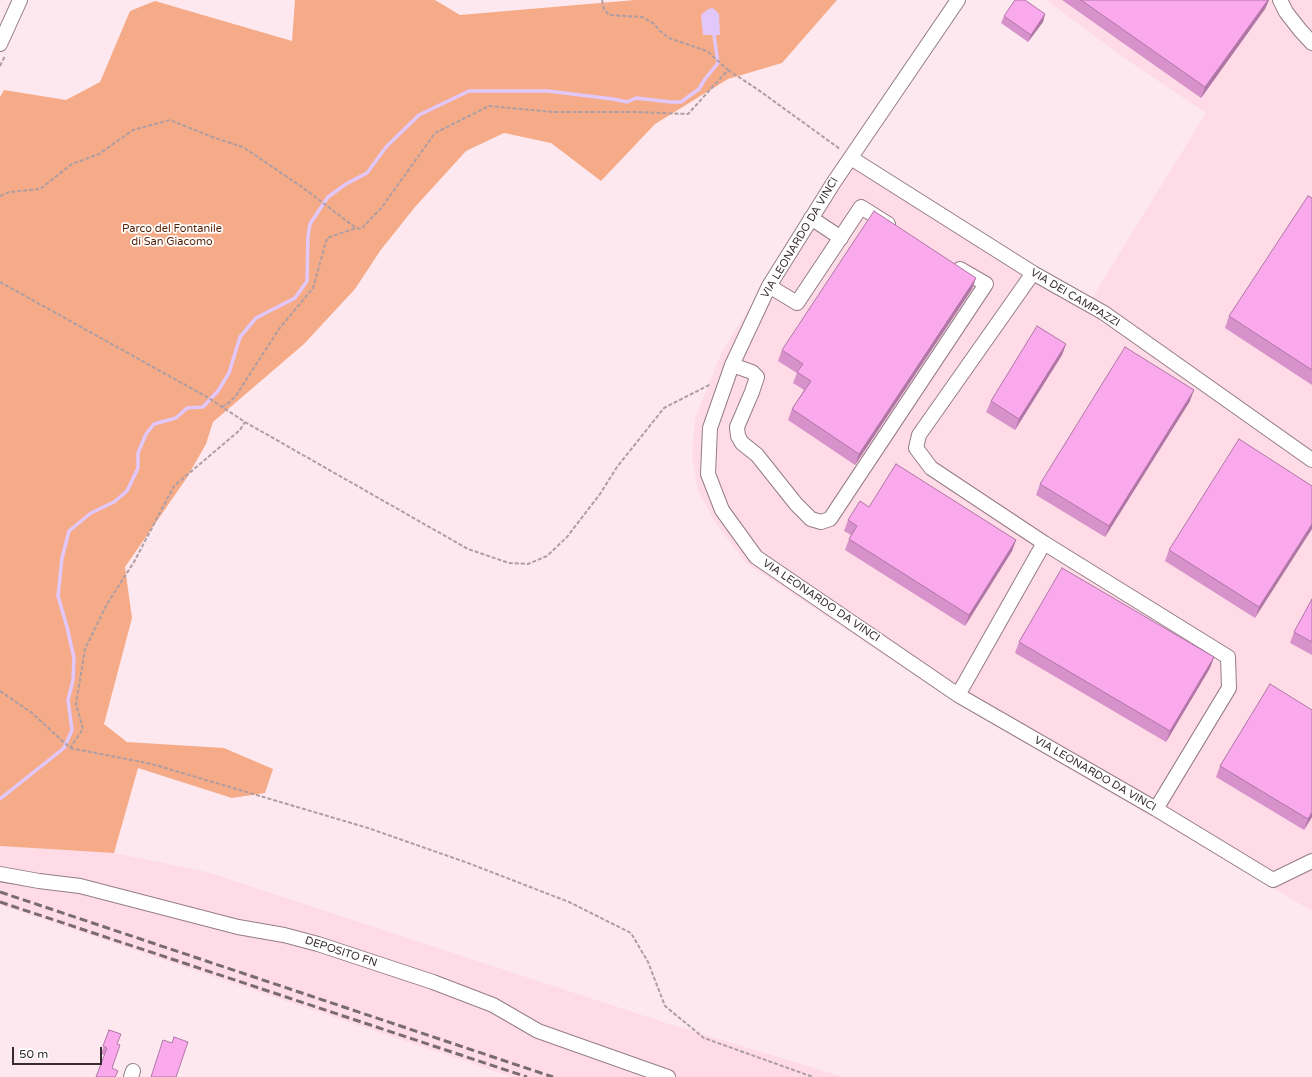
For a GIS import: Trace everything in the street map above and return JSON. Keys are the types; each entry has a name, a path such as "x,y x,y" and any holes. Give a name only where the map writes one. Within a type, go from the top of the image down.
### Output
{"street":[{"path":"0,44 20,0"},
{"name":"VIA LEONARDO DA VINCI","path":"958,0 811,218 769,286 729,371 710,428 708,474 722,510 756,557 958,695 1156,809 1273,880 1312,861"},
{"path":"1280,0 1286,12 1312,43"},
{"name":"VIA DEI CAMPAZZI","path":"851,158 1033,273 1104,313 1312,460"},
{"path":"769,286 797,304 861,207 900,232"},
{"path":"811,218 841,238"},
{"path":"729,371 752,372 757,377 737,427 738,436 742,443 757,454 796,504 811,519 821,522 830,519 986,284 946,260"},
{"path":"1033,273 919,435 916,448 931,468 1044,543 1228,657 1229,688 1156,809"},
{"path":"958,695 1044,543"},
{"name":"DEPOSITO FN","path":"0,874 80,886 238,927 284,935 318,944 441,984 492,1005 538,1031 668,1077"}],"path":[{"path":"602,0 604,10 609,15 642,17 653,23 669,38 707,51 728,70 824,136 851,158"},
{"path":"222,407 234,397 279,329 313,288 327,238 356,228 361,229 382,207 435,133 489,106 553,112 635,112 688,114 728,70"},
{"path":"0,196 9,192 40,189 72,164 99,154 133,130 170,120 212,137 243,147 302,187 356,228"},
{"path":"0,282 216,402 245,422 468,549 509,563 528,564 547,556 567,537 600,494 617,467 664,408 729,371"},
{"path":"69,747 83,729 76,704 84,649 107,604 134,562 174,486 240,430 245,422"},
{"path":"0,692 32,713 69,747 152,764 368,828 468,863 569,902 631,933 648,962 665,1006 704,1038 813,1077"}],"shaded area":[{"path":"1046,0 1312,0 1312,911 947,697 746,563 715,522 698,491 692,457 695,418 722,352 843,158 1092,298 1206,113 1124,58"},
{"path":"713,8 719,14 720,35 703,35 701,15 708,9"},
{"path":"0,846 114,853 207,872 669,1024 844,1077 512,1077 0,905"}],"green space":[{"name":"Parco del Fontanile di San Giacomo","path":"295,0 435,0 460,15 635,0 837,0 782,63 728,79 655,124 601,181 551,143 504,133 466,151 415,207 380,251 355,289 304,344 213,422 206,444 186,479 125,567 132,618 104,724 127,742 224,748 273,769 265,793 232,798 138,768 114,853 0,846 0,97 4,90 66,100 100,82 130,11 155,1 292,41"}],"building":[{"path":"1015,0 1025,0 1045,14 1031,35 1004,16"},
{"path":"1081,0 1268,0 1205,87"},
{"path":"1308,196 1312,198 1312,370 1229,316"},
{"path":"874,211 976,278 859,454 792,409 811,381 797,372 803,364 782,350"},
{"path":"1037,326 1066,344 1019,419 991,401"},
{"path":"1125,347 1194,390 1109,526 1040,484"},
{"path":"1239,439 1312,486 1312,524 1259,607 1169,550"},
{"path":"896,464 1016,540 969,615 849,539 857,526 848,520 860,501 869,507"},
{"path":"1062,568 1214,657 1170,731 1019,642"},
{"path":"1312,599 1312,642 1294,632"},
{"path":"1270,684 1312,710 1312,812 1308,819 1220,766"},
{"path":"109,1030 121,1034 117,1044 120,1045 112,1068 118,1071 115,1077 96,1077 107,1048 103,1046"},
{"path":"174,1037 188,1042 176,1077 151,1077 163,1040 172,1043"}],"waterway":[{"path":"0,799 64,748 72,730 68,700 73,680 74,658 58,596 62,558 69,531 91,513 114,502 127,491 138,468 138,453 146,434 154,424 176,418 187,408 203,407 218,391 229,373 240,337 256,318 295,298 307,281 308,236 310,224 328,197 346,184 367,173 386,147 419,115 469,91 548,91 627,102 636,98 681,102 699,89 718,63 714,35"}],"railway":[{"path":"0,892 553,1077"},
{"path":"0,902 527,1077"}]}
